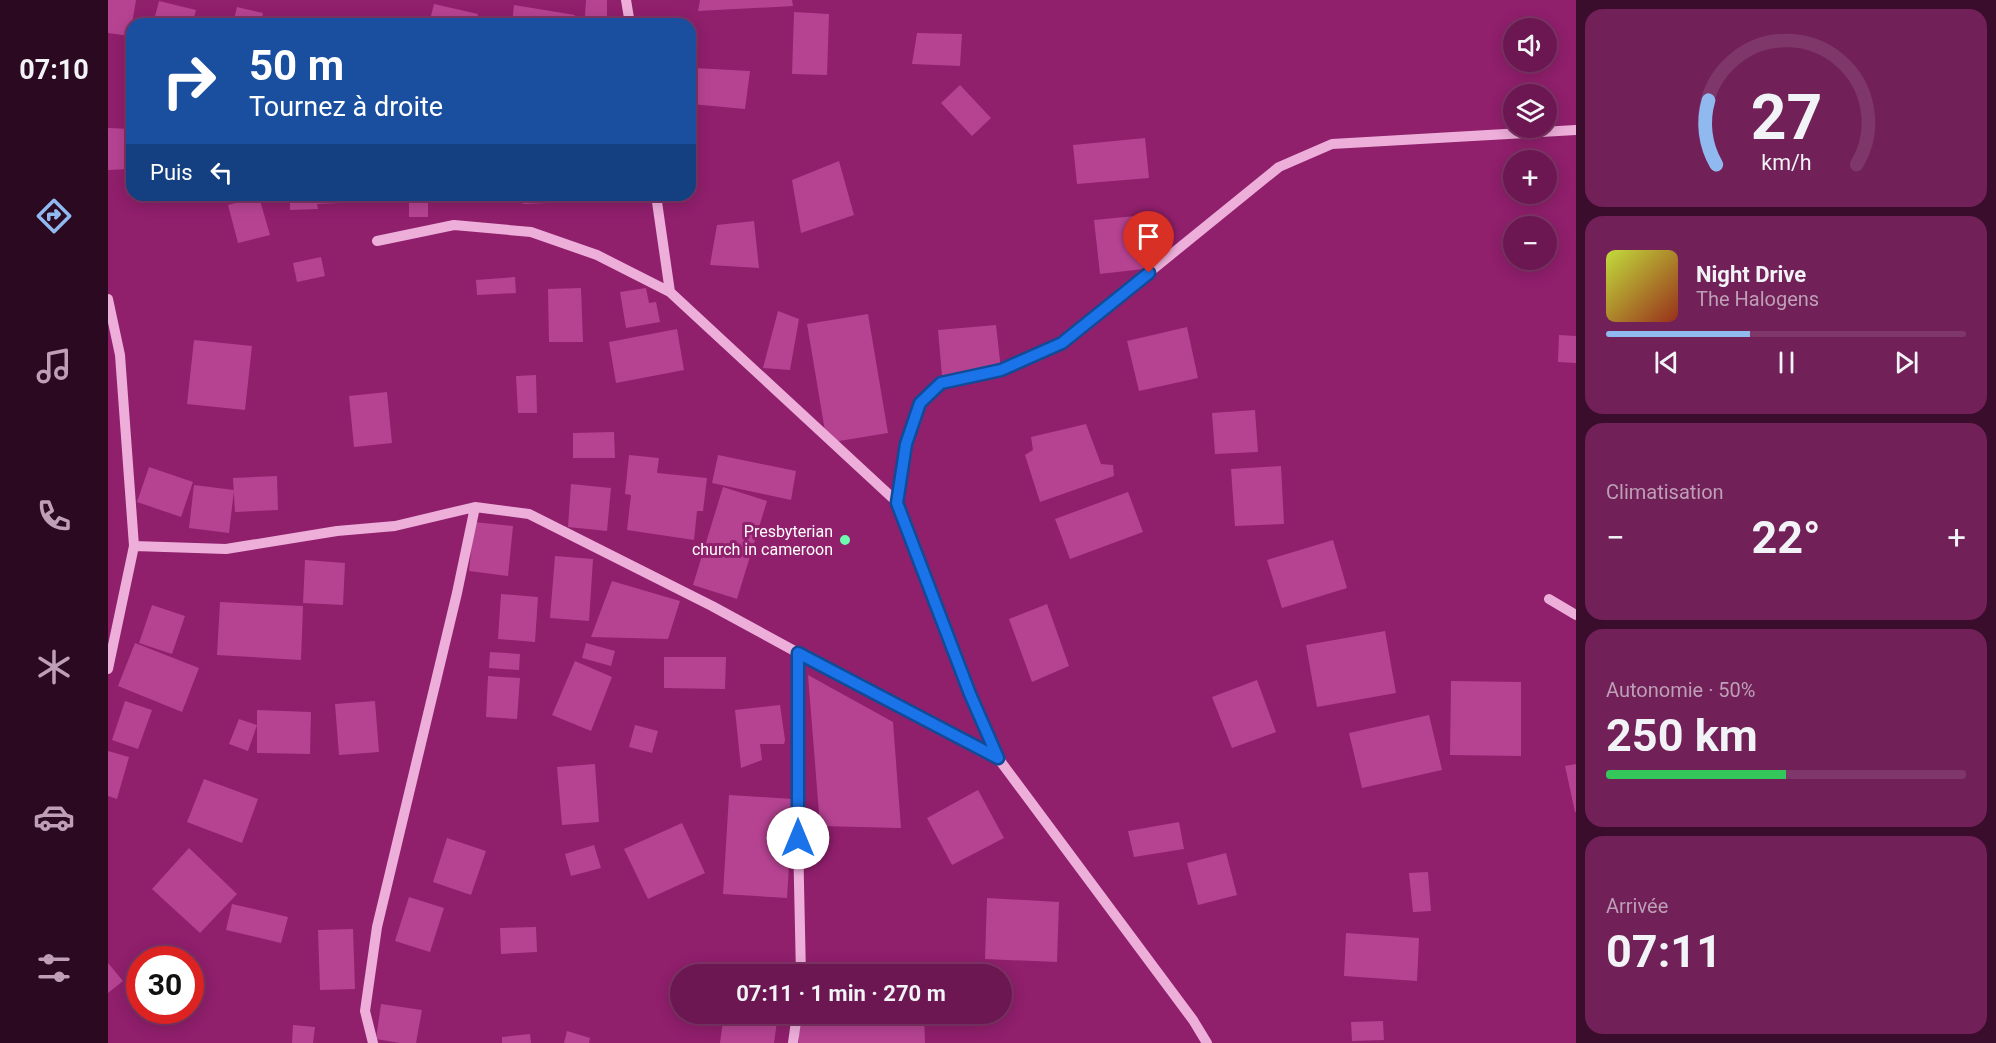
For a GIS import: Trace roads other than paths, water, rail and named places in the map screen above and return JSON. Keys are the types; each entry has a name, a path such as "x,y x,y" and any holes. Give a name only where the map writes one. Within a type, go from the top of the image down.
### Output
{"street":[{"path":"627,0 629,18"},
{"path":"897,503 906,444 920,403 941,383 1001,370 1062,343 1279,167 1332,144 1576,130"},
{"path":"657,201 670,292"},
{"path":"377,242 454,225 531,232 597,255 670,292 897,503 970,694 998,758 1186,1011 1207,1043"},
{"path":"108,299 120,355 135,546 108,669"},
{"path":"135,546 226,549 337,531 396,526 475,507 529,514 712,606 998,758"},
{"path":"373,1043 365,1011 377,927 457,593 475,507"},
{"path":"1549,599 1576,615"},
{"path":"798,653 801,964"},
{"path":"794,1043 796,1024"}],"place":[{"name":"Presbyterian church in cameroon","path":"845,540"}]}
